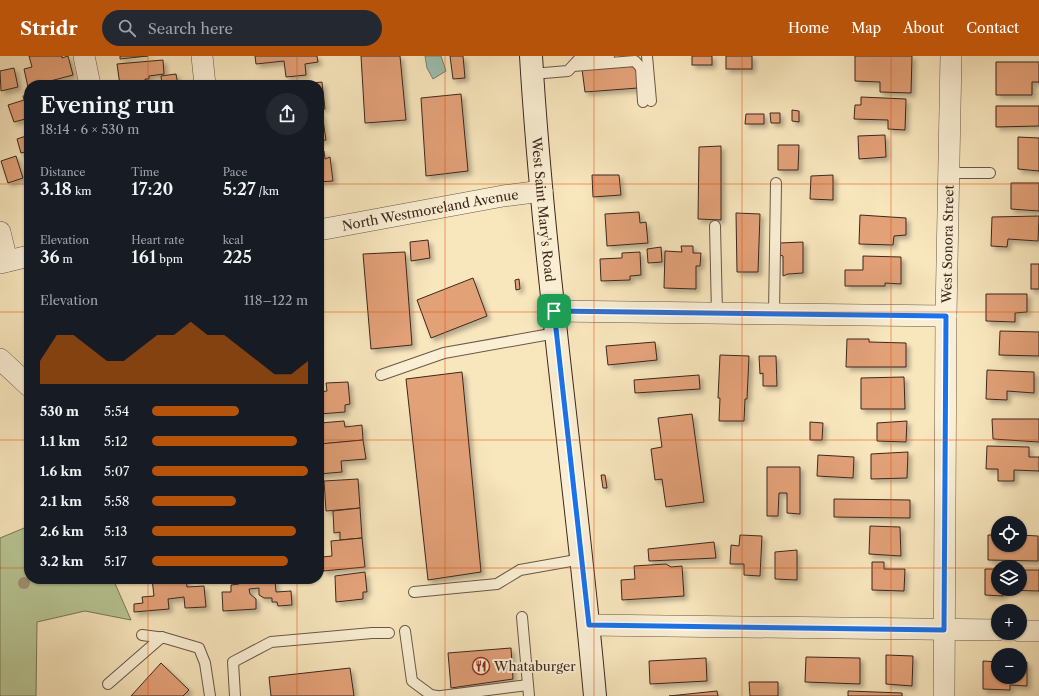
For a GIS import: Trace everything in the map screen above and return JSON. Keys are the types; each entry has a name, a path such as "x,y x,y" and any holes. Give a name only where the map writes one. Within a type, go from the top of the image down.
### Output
{"main road":[{"name":"West Saint Mary's Road","path":"532,65 535,113 556,333 582,559 595,696"}],"street":[{"path":"84,56 89,80"},
{"path":"202,56 204,80"},
{"name":"West Sonora Street","path":"944,696 946,316 951,56"},
{"name":"North Westmoreland Avenue","path":"324,229 503,196 542,191"},
{"path":"0,232 4,262 24,257"},
{"path":"554,311 946,316"},
{"path":"0,359 24,381"},
{"path":"589,625 991,630"},
{"path":"1027,631 1039,631"}],"lane":[{"path":"532,65 568,71 579,59 608,56"},
{"path":"573,66 634,61 641,68 647,101 647,56"},
{"path":"949,173 990,173"},
{"path":"774,314 776,184"},
{"path":"715,226 717,313"},
{"path":"382,376 444,353 556,333"},
{"path":"414,592 497,584 520,570 582,559"},
{"path":"522,617 529,696"},
{"path":"405,631 412,681 430,695 437,696"},
{"path":"235,696 233,662 271,642 372,633 389,633"},
{"path":"142,635 162,637 198,648 205,663 210,696"},
{"path":"108,684 162,637"},
{"path":"441,696 528,685"}],"green space":[{"path":"24,528 24,584 115,584 131,620 85,611 37,622 36,696 0,696 0,538"}],"shaded area":[{"path":"425,56 441,56 446,71 433,79 427,68"}],"building":[{"path":"29,56 62,56 62,58 68,56 73,75 54,80 26,80 24,69 32,67"},
{"path":"120,56 148,56 120,59"},
{"path":"255,56 317,56 318,62 305,64 306,75 286,77 284,61 256,64"},
{"path":"361,56 400,56 406,120 365,123"},
{"path":"450,56 463,56 465,78 453,79"},
{"path":"692,56 712,56 712,65 692,65"},
{"path":"726,56 752,56 752,69 726,69"},
{"path":"855,56 912,56 911,93 880,92 880,82 855,81"},
{"path":"163,60 164,74 149,76 149,79 145,80 119,80 117,64"},
{"path":"996,62 1039,62 1039,82 1032,82 1032,95 996,95"},
{"path":"636,66 638,88 585,92 582,69"},
{"path":"14,68 18,87 1,91 0,71"},
{"path":"176,74 177,80 161,80 161,76"},
{"path":"461,94 468,171 426,176 421,98"},
{"path":"861,97 906,99 905,130 888,129 888,120 854,119 855,105 861,105"},
{"path":"24,100 24,119 14,122 8,105"},
{"path":"996,106 1039,106 1039,126 996,127"},
{"path":"792,110 799,111 799,122 792,121"},
{"path":"770,113 780,113 780,123 771,123"},
{"path":"746,114 764,114 764,124 745,124"},
{"path":"324,126 326,140 324,140"},
{"path":"885,135 886,157 859,159 858,136"},
{"path":"24,137 24,152 21,153 17,139"},
{"path":"1018,137 1039,138 1039,171 1018,169"},
{"path":"778,145 799,145 798,170 778,170"},
{"path":"721,146 721,220 698,219 699,147"},
{"path":"324,151 325,159 330,157 333,181 324,182"},
{"path":"16,156 23,178 8,183 1,161"},
{"path":"592,175 619,175 621,195 593,197"},
{"path":"833,175 833,200 810,199 811,176"},
{"path":"1011,183 1039,183 1039,211 1011,209"},
{"path":"639,212 640,223 646,222 648,243 607,246 605,214"},
{"path":"736,213 760,214 758,272 737,272"},
{"path":"860,215 906,218 906,235 894,236 893,245 859,244"},
{"path":"1039,216 1038,241 1008,239 1007,247 991,246 992,217"},
{"path":"428,240 430,258 411,261 410,242"},
{"path":"803,242 803,273 788,274 783,276 783,256 780,255 780,243"},
{"path":"681,246 693,246 693,253 701,253 700,266 696,266 696,289 664,288 665,251 682,252"},
{"path":"661,247 662,262 648,263 647,249"},
{"path":"405,252 412,345 371,349 363,254"},
{"path":"640,252 641,275 630,276 630,280 601,281 600,259 622,258 622,253"},
{"path":"863,256 901,257 901,284 885,283 885,286 845,286 845,270 863,270"},
{"path":"1031,264 1039,264 1039,289 1031,289"},
{"path":"473,278 487,316 431,338 417,300"},
{"path":"519,279 520,289 516,290 515,280"},
{"path":"986,294 1027,294 1027,312 1015,313 1015,322 986,321"},
{"path":"1000,331 1039,332 1039,356 999,355"},
{"path":"847,339 869,339 869,342 906,343 906,367 846,367"},
{"path":"655,342 657,360 608,365 606,346"},
{"path":"720,355 749,356 747,399 745,399 744,421 719,421 720,398 718,398"},
{"path":"759,356 776,356 777,386 763,386 763,373 760,374"},
{"path":"987,370 1034,372 1034,393 1007,391 1007,400 986,399"},
{"path":"462,372 481,572 428,580 406,379"},
{"path":"699,375 700,389 635,393 634,380"},
{"path":"904,377 905,409 861,409 861,378"},
{"path":"348,382 350,404 345,405 345,412 324,414 324,391 327,391 326,383"},
{"path":"692,414 704,502 666,507 662,479 655,480 651,449 662,447 658,418"},
{"path":"992,419 1039,419 1039,442 993,439"},
{"path":"344,421 345,427 362,425 363,440 324,444 324,423"},
{"path":"907,421 906,442 877,441 877,423"},
{"path":"810,422 823,423 822,440 810,440"},
{"path":"363,440 366,459 341,461 342,472 324,474 324,444"},
{"path":"987,446 1029,447 1029,457 1039,457 1039,471 1014,470 1014,481 998,481 998,469 986,469"},
{"path":"908,452 907,478 871,479 871,454"},
{"path":"818,455 854,457 853,478 817,476"},
{"path":"767,467 800,467 800,514 787,513 787,493 779,493 778,516 767,516"},
{"path":"601,475 605,475 607,488 603,488"},
{"path":"358,479 360,508 326,511 324,481"},
{"path":"834,499 910,500 910,518 834,517"},
{"path":"360,508 362,538 340,540 340,532 334,533 333,511"},
{"path":"870,526 900,527 901,556 869,554"},
{"path":"740,535 762,536 760,576 744,575 744,564 730,564 731,545 739,546"},
{"path":"988,535 991,535 991,552 1027,552 1027,535 1038,536 1038,561 988,560"},
{"path":"362,538 365,567 324,571 324,557 332,556 331,541"},
{"path":"714,542 716,558 649,561 648,549"},
{"path":"797,550 797,580 775,579 775,552"},
{"path":"872,562 884,562 884,569 905,569 904,591 872,590"},
{"path":"666,564 671,567 682,566 684,596 622,600 621,580 635,579 634,566"},
{"path":"985,569 991,569 991,595 985,595"},
{"path":"1027,570 1039,570 1039,591 1027,591"},
{"path":"365,572 367,592 363,592 363,599 336,602 335,576"},
{"path":"153,584 187,584 187,587 204,586 206,607 185,608 184,597 168,599 169,609 134,612 134,604 143,603 142,597 154,596"},
{"path":"275,584 276,592 291,591 292,605 278,606 277,602 272,602 272,598 264,598 259,595 259,588 249,589 250,594 256,599 256,609 223,611 222,592 231,592 231,585"},
{"name":"Whataburger","path":"511,648 513,679 451,688 448,653"},
{"path":"886,655 913,656 912,686 886,684"},
{"path":"806,657 860,658 860,684 805,682"},
{"path":"706,658 707,681 650,684 649,661"},
{"path":"983,661 991,662 991,684 1027,684 1027,686 1010,685 1010,690 983,689"},
{"path":"161,663 189,690 183,696 131,696"},
{"path":"350,668 354,696 271,696 269,677"},
{"path":"749,682 778,682 778,696 750,696"},
{"path":"717,691 718,696 669,696"},
{"path":"848,691 902,693 902,696 848,696"}],"place":[{"name":"Whataburger","path":"481,666"}],"route":[{"path":"554,311 946,316 944,630 589,625 554,311"}]}
